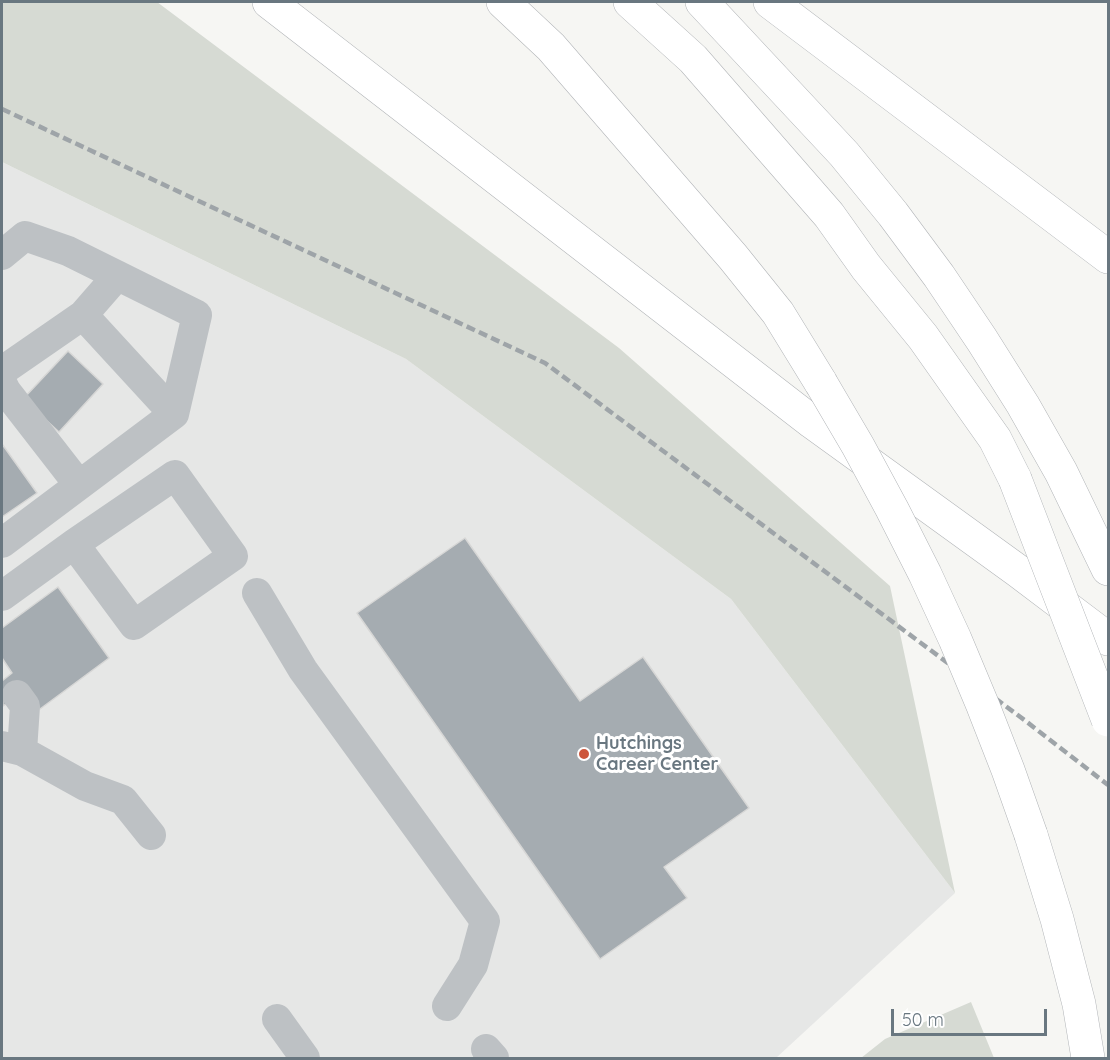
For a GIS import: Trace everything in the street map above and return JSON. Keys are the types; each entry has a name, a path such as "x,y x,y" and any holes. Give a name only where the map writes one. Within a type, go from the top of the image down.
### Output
{"highway":[{"path":"269,2 812,422 1108,639"},
{"path":"502,2 551,47 733,257 778,313 821,383 892,509 925,574 983,706 1008,770 1057,919 1079,1004 1088,1059"},
{"path":"630,2 693,59 828,215 866,267 923,337 995,439 1015,479 1108,720"},
{"path":"702,2 844,154 939,276 1023,405 1061,472 1108,569"},
{"path":"770,2 1108,257"}],"lane":[{"path":"2,255 25,236 68,251 197,315 174,414 2,543"},
{"path":"2,371 83,315 117,276"},
{"path":"83,315 174,414"},
{"path":"2,383 79,485"},
{"path":"2,596 74,544 175,476 233,556 134,625 74,544"},
{"path":"257,593 303,670 485,921 473,965 447,1006"},
{"path":"8,683 25,706 12,748 85,786 123,800 151,835"},
{"path":"277,1019 305,1059"}],"shaded area":[{"path":"2,2 157,2 619,348 890,586 955,893 731,599 406,359 2,162"},
{"path":"2,162 406,359 731,599 955,893 776,1058 2,1058"},
{"path":"971,1002 994,1058 861,1058 885,1039"}],"building":[{"path":"68,351 103,384 59,432 23,399"},
{"path":"2,444 37,493 2,517"},
{"name":"Hutchings Career Center","path":"465,538 580,701 643,657 749,808 664,867 687,898 600,959 357,613"},
{"path":"58,587 109,658 40,709 25,689 3,706 2,681 12,673 2,658 2,628"}],"railway":[{"path":"2,109 545,363 1027,722 1108,785"}],"place":[{"name":"Hutchings Career Center","path":"584,754"}]}
